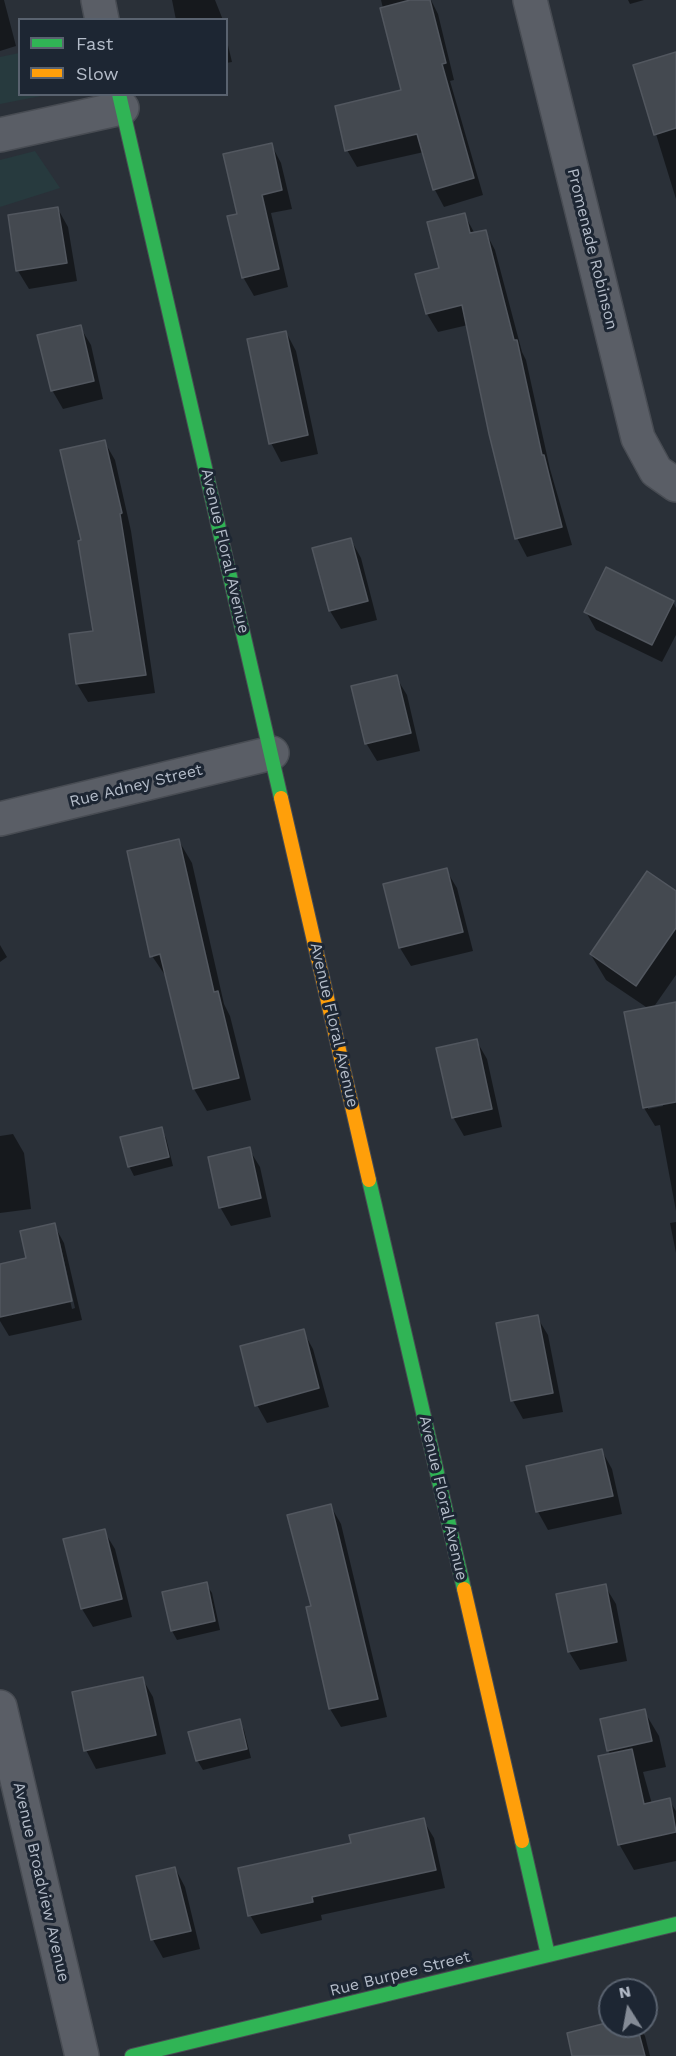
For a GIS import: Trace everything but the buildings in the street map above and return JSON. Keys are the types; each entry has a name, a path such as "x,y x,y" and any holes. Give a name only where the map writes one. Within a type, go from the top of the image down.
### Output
{"street":[{"path":"98,0 102,18"},
{"name":"Promenade Robinson","path":"530,0 638,438 656,471 676,485"},
{"path":"0,135 121,101"},
{"name":"Avenue Floral Avenue","path":"121,101 548,1955"},
{"name":"Rue Adney Street","path":"0,819 272,753"},
{"name":"Avenue Broadview Avenue","path":"0,1707 82,2056"},
{"name":"Rue Burpee Street","path":"132,2056 676,1924"}],"green space":[{"path":"18,53 18,96 41,96 0,104 0,57"},
{"path":"35,151 60,188 0,207 0,160"}],"traffic: fast":[{"path":"119,96 281,798"},
{"path":"369,1180 464,1589"},
{"path":"522,1841 548,1955"},
{"path":"132,2056 676,1924"}],"traffic: slow":[{"path":"281,798 369,1180"},
{"path":"464,1589 522,1841"}]}
